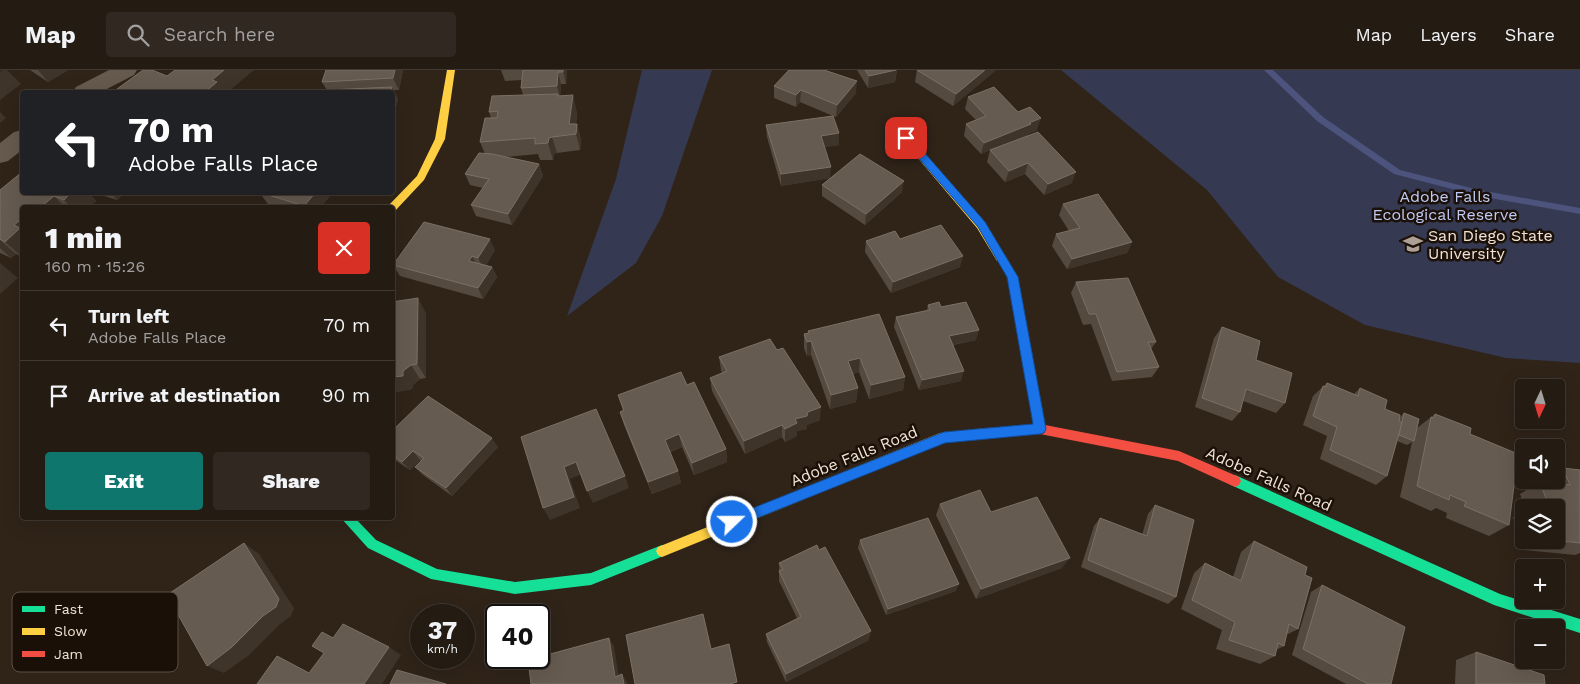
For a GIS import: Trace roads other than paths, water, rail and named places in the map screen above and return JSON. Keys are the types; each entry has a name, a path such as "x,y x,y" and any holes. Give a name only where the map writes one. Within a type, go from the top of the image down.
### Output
{"street":[{"path":"88,90 126,70"},
{"path":"395,205 421,178 440,139 451,70"},
{"path":"894,123 981,224 1012,277 1040,429"},
{"path":"0,155 20,140"},
{"name":"Adobe Falls Road","path":"349,520 372,544 436,575 515,588 591,579 944,438 1040,429 1179,456 1499,600 1580,626"}],"waterway":[{"path":"1268,70 1320,119 1397,172 1479,193 1580,211"}],"place":[{"name":"San Diego State University","path":"1413,244"}],"park label":[{"name":"Adobe Falls Ecological Reserve","path":"1445,205"}]}
